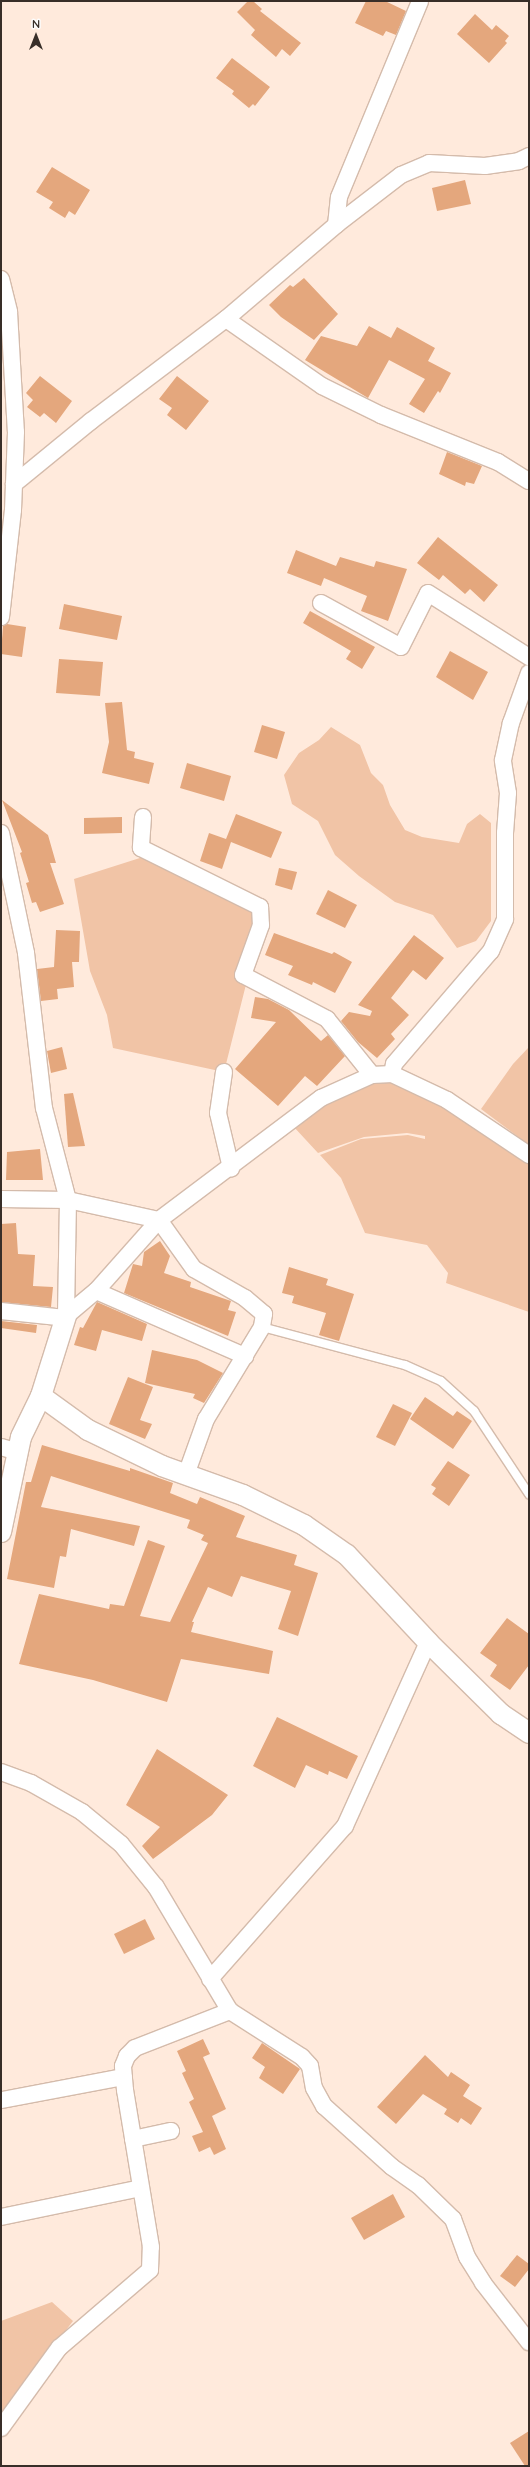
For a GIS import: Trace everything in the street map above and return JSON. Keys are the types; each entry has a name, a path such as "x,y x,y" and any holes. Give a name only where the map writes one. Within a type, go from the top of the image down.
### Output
{"street":[{"path":"336,225 339,197 420,1"},
{"path":"10,494 91,421 226,319 336,225 401,175 429,163 485,166 519,161 529,156"},
{"path":"1,279 9,312 16,432 10,494 4,603 1,617"},
{"path":"226,319 322,386 381,415 498,462 529,482"},
{"path":"321,604 401,647 428,593 529,657"},
{"path":"392,1074 394,1064 491,951 505,919 505,833 508,793 502,760 529,673"},
{"path":"143,817 141,848 260,907 261,925 243,975 327,1019 372,1075"},
{"path":"1,833 26,953 44,1108 68,1200 65,1317 41,1396 21,1437 9,1450 1,1532"},
{"path":"224,1072 218,1113 231,1168"},
{"path":"1,1311 65,1317 96,1291 159,1220 231,1168 321,1098 372,1075 392,1074 447,1100 529,1154"},
{"path":"1,1199 68,1200 159,1220 194,1269 245,1298 264,1314 262,1327 206,1419 186,1475"},
{"path":"96,1291 245,1356"},
{"path":"41,1396 88,1430 186,1475 244,1495 304,1525 347,1555 428,1642 501,1714 529,1733"},
{"path":"210,1979 345,1826 428,1642"},
{"path":"1,1772 31,1783 82,1812 121,1844 156,1887 230,2011 302,2057 310,2066 314,2088 324,2106 392,2167 418,2185 453,2219 471,2264 529,2342"},
{"path":"1,2428 59,2348 150,2270 151,2248 133,2139 123,2066 134,2048 230,2011"},
{"path":"2,2100 124,2078"},
{"path":"133,2139 171,2131"},
{"path":"1,2217 141,2188"}],"lane":[{"path":"262,1327 405,1365 441,1381 474,1411 529,1494"}],"shaded area":[{"path":"331,727 360,745 371,773 383,785 390,805 405,830 422,837 459,843 467,824 480,814 491,823 491,921 476,941 457,948 433,915 395,902 359,876 335,855 318,821 292,804 284,775 299,753 319,740"},
{"path":"143,857 249,902 261,925 224,1072 113,1048 107,1015 90,971 74,879"},
{"path":"529,1047 529,1145 481,1109 513,1064"},
{"path":"391,1078 502,1137 529,1155 529,1312 446,1283 448,1273 427,1245 365,1233 341,1178 320,1155 361,1139 408,1135 425,1139 425,1136 407,1133 364,1137 318,1153 293,1126 319,1099"},
{"path":"52,2302 73,2321 1,2414 1,2321"}],"building":[{"path":"248,1 253,1 262,9 260,11 301,43 290,56 282,49 276,57 251,35 255,30 237,12"},
{"path":"366,1 385,1 406,11 396,35 386,31 383,36 355,23"},
{"path":"475,14 492,30 496,25 509,36 505,41 507,43 489,63 457,34"},
{"path":"232,58 270,87 255,106 253,104 249,108 232,94 234,91 216,78"},
{"path":"52,167 90,190 75,215 69,211 65,218 49,208 53,202 36,192"},
{"path":"465,180 471,204 437,211 432,188"},
{"path":"304,278 338,314 314,340 281,317 269,305 290,285 293,287"},
{"path":"369,326 391,338 397,327 435,348 428,361 451,373 440,393 438,391 424,413 409,404 425,379 389,360 368,398 305,360 321,336 357,346"},
{"path":"40,376 72,401 56,423 44,413 40,417 27,407 33,400 26,393"},
{"path":"177,376 209,401 186,430 167,415 172,408 159,399"},
{"path":"447,452 482,466 474,484 466,482 465,486 439,474"},
{"path":"438,537 498,585 484,602 470,589 465,594 443,575 439,580 417,563"},
{"path":"296,550 336,566 340,557 374,567 376,561 407,569 388,621 361,611 367,596 324,578 321,586 287,573"},
{"path":"64,604 122,616 117,640 59,629"},
{"path":"310,611 375,647 362,669 346,659 351,651 303,623"},
{"path":"7,624 26,627 22,657 1,654 3,626"},
{"path":"450,651 488,672 473,700 436,677"},
{"path":"59,659 103,662 100,696 56,693"},
{"path":"122,702 127,750 135,752 134,758 154,763 149,784 102,773 109,742 105,703"},
{"path":"262,725 285,732 277,759 254,752"},
{"path":"187,763 231,776 224,801 180,788"},
{"path":"2,800 48,835 56,863 50,863 64,904 40,912 36,902 32,903 26,883 29,882 20,853 22,852"},
{"path":"236,814 282,832 271,858 231,842 222,869 200,861 209,833 226,839"},
{"path":"122,817 122,833 84,834 84,818"},
{"path":"279,868 297,872 292,890 275,885"},
{"path":"328,890 357,905 345,928 316,914"},
{"path":"56,930 80,931 79,962 72,962 74,987 57,989 58,999 41,1001 37,969 54,967"},
{"path":"274,933 332,954 334,952 352,962 335,993 313,982 312,985 288,975 293,966 265,955"},
{"path":"414,935 444,958 426,980 413,970 391,998 409,1015 391,1034 395,1039 377,1058 358,1042 341,1021 349,1012 370,1016 372,1011 358,1005"},
{"path":"255,997 268,999 289,1010 321,1041 328,1035 345,1056 317,1086 305,1076 278,1106 235,1069 276,1022 251,1018"},
{"path":"62,1047 67,1069 51,1073 47,1051"},
{"path":"73,1093 85,1146 68,1147 64,1094"},
{"path":"40,1149 43,1180 6,1180 7,1152"},
{"path":"16,1223 18,1254 35,1255 33,1286 53,1287 51,1307 1,1302 1,1224"},
{"path":"160,1241 170,1256 164,1273 191,1282 190,1287 231,1301 228,1310 236,1312 228,1336 124,1293 133,1264 142,1266 144,1252"},
{"path":"289,1267 328,1279 326,1285 354,1294 339,1341 319,1335 326,1313 292,1303 294,1296 282,1293"},
{"path":"97,1302 147,1324 142,1341 102,1330 96,1351 74,1345 80,1327 83,1328"},
{"path":"1,1321 37,1325 36,1333 1,1328"},
{"path":"152,1350 197,1360 223,1373 204,1403 193,1398 195,1394 145,1383"},
{"path":"128,1377 153,1387 140,1420 152,1424 145,1439 109,1424"},
{"path":"425,1397 453,1416 457,1411 472,1421 453,1449 410,1419"},
{"path":"393,1404 412,1413 395,1446 376,1437"},
{"path":"42,1445 130,1471 130,1468 173,1483 170,1493 197,1504 200,1497 245,1516 236,1537 297,1555 294,1565 318,1573 298,1636 278,1629 291,1591 241,1576 232,1597 208,1587 192,1622 194,1622 191,1632 273,1651 269,1674 181,1659 167,1702 93,1680 19,1664 39,1594 109,1609 110,1604 124,1606 148,1540 165,1546 140,1616 170,1622 208,1543 201,1540 204,1535 187,1528 190,1520 51,1476 41,1507 140,1526 134,1546 71,1529 66,1557 60,1556 54,1588 7,1579 26,1482 31,1482"},
{"path":"448,1461 470,1475 449,1506 432,1494 436,1488 431,1485"},
{"path":"507,1618 529,1634 529,1665 510,1690 490,1676 497,1665 480,1653"},
{"path":"277,1717 358,1756 347,1779 329,1771 328,1775 306,1765 295,1788 253,1766"},
{"path":"157,1749 228,1795 212,1815 153,1859 142,1846 160,1827 126,1805"},
{"path":"145,1919 155,1939 124,1954 114,1934"},
{"path":"203,2039 210,2054 203,2057 226,2109 212,2116 226,2149 214,2155 210,2147 199,2152 192,2136 203,2132 189,2102 194,2099 182,2073 186,2071 177,2051"},
{"path":"262,2043 300,2069 283,2094 259,2078 265,2067 252,2058"},
{"path":"425,2055 448,2077 451,2072 470,2085 463,2096 482,2108 471,2125 461,2118 458,2123 444,2114 447,2109 423,2094 396,2124 377,2107"},
{"path":"393,2194 405,2217 364,2240 351,2218"},
{"path":"517,2255 529,2264 529,2269 515,2287 500,2276"},
{"path":"529,2431 529,2466 525,2466 510,2443"}]}
